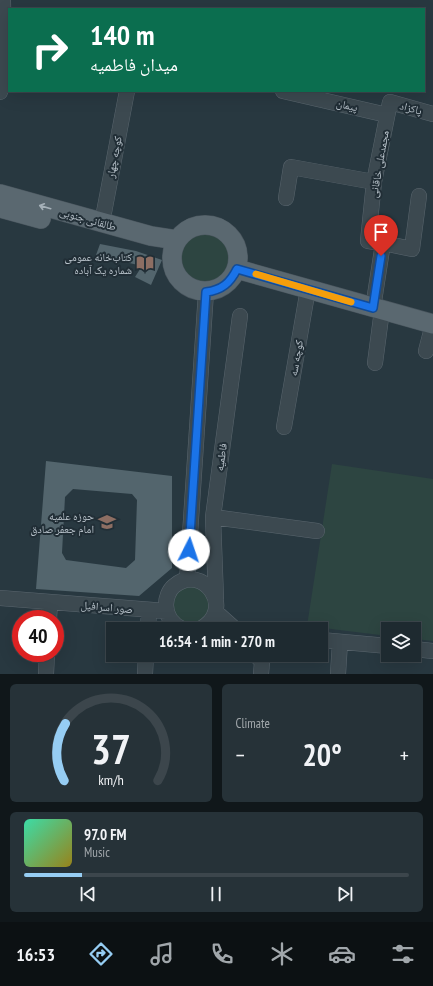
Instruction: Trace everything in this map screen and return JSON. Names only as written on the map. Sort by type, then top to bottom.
[{"type":"main road","name":"طالقانی جنوبی","points":[[0,194],[151,236],[175,248]]},
{"type":"main road","name":"طالقانی جنوبی","points":[[0,208],[175,248]]},
{"type":"main road","points":[[199,226],[215,226],[225,231],[232,238],[237,248],[239,258],[237,269],[233,278],[225,286],[206,292],[195,290],[185,285],[177,277],[173,267],[175,248],[185,232],[199,226]]},
{"type":"main road","points":[[237,269],[433,324]]},
{"type":"street","points":[[0,92],[7,34],[3,0]]},
{"type":"street","name":"کوچه چهار","points":[[102,223],[127,92]]},
{"type":"street","name":"پیمان","points":[[289,92],[388,108]]},
{"type":"street","name":"پاکزاد","points":[[388,108],[433,114]]},
{"type":"street","name":"مجمدعلی خاقانی","points":[[383,243],[368,241],[374,182],[388,108]]},
{"type":"street","points":[[286,198],[292,167],[374,182]]},
{"type":"street","points":[[374,363],[383,243],[412,249],[419,196]]},
{"type":"street","name":"کوچه سه","points":[[284,428],[308,289]]},
{"type":"street","points":[[187,580],[206,292]]},
{"type":"street","name":"فاطمیه","points":[[216,605],[213,517],[240,316]]},
{"type":"street","points":[[426,351],[433,324]]},
{"type":"street","points":[[213,517],[317,530]]},
{"type":"street","points":[[174,622],[170,619],[166,611],[168,595],[172,588],[179,582],[195,580],[208,586],[216,605],[229,622]]},
{"type":"street","name":"صور اسرافیل","points":[[0,598],[166,611]]},
{"type":"street","points":[[50,602],[50,610]]},
{"type":"street","points":[[209,622],[212,620],[216,605]]},
{"type":"street","points":[[148,622],[149,610]]},
{"type":"street","points":[[328,641],[381,645]]},
{"type":"street","points":[[338,674],[340,642]]},
{"type":"street","points":[[421,650],[433,651]]},
{"type":"street","points":[[46,674],[47,662]]},
{"type":"street","points":[[145,674],[146,662]]},
{"type":"street","points":[[261,674],[262,662]]},
{"type":"green space","points":[[207,233],[217,235],[225,241],[231,249],[233,259],[231,269],[225,277],[217,283],[207,285],[197,283],[189,277],[183,269],[181,259],[183,249],[189,241],[197,235]]},
{"type":"green space","points":[[332,464],[433,479],[433,641],[421,640],[421,622],[381,622],[381,635],[328,629],[328,622],[308,622]]},
{"type":"green space","points":[[187,587],[198,588],[204,592],[209,601],[208,612],[204,618],[198,622],[184,622],[178,618],[173,609],[174,598],[178,592]]},
{"type":"building","name":"کتاب‌خانه عمومی شماره یک آباده","points":[[100,244],[136,251],[162,260],[151,285],[135,277],[142,266],[96,255]]},
{"type":"building","name":"حوزه علمیه امام جعفر صادق","points":[[46,461],[172,476],[172,568],[139,596],[36,589]],"holes":[[[73,489],[132,494],[137,500],[135,560],[126,568],[66,560],[62,553],[65,497]]]},
{"type":"slow traffic","points":[[256,274],[351,302]]},
{"type":"place","name":"کتاب‌خانه عمومی شماره یک آباده","points":[[145,263]]},
{"type":"place","name":"حوزه علمیه امام جعفر صادق","points":[[107,522]]},
{"type":"route","points":[[189,550],[206,292],[225,286],[233,278],[237,269],[373,308],[381,256]]}]
